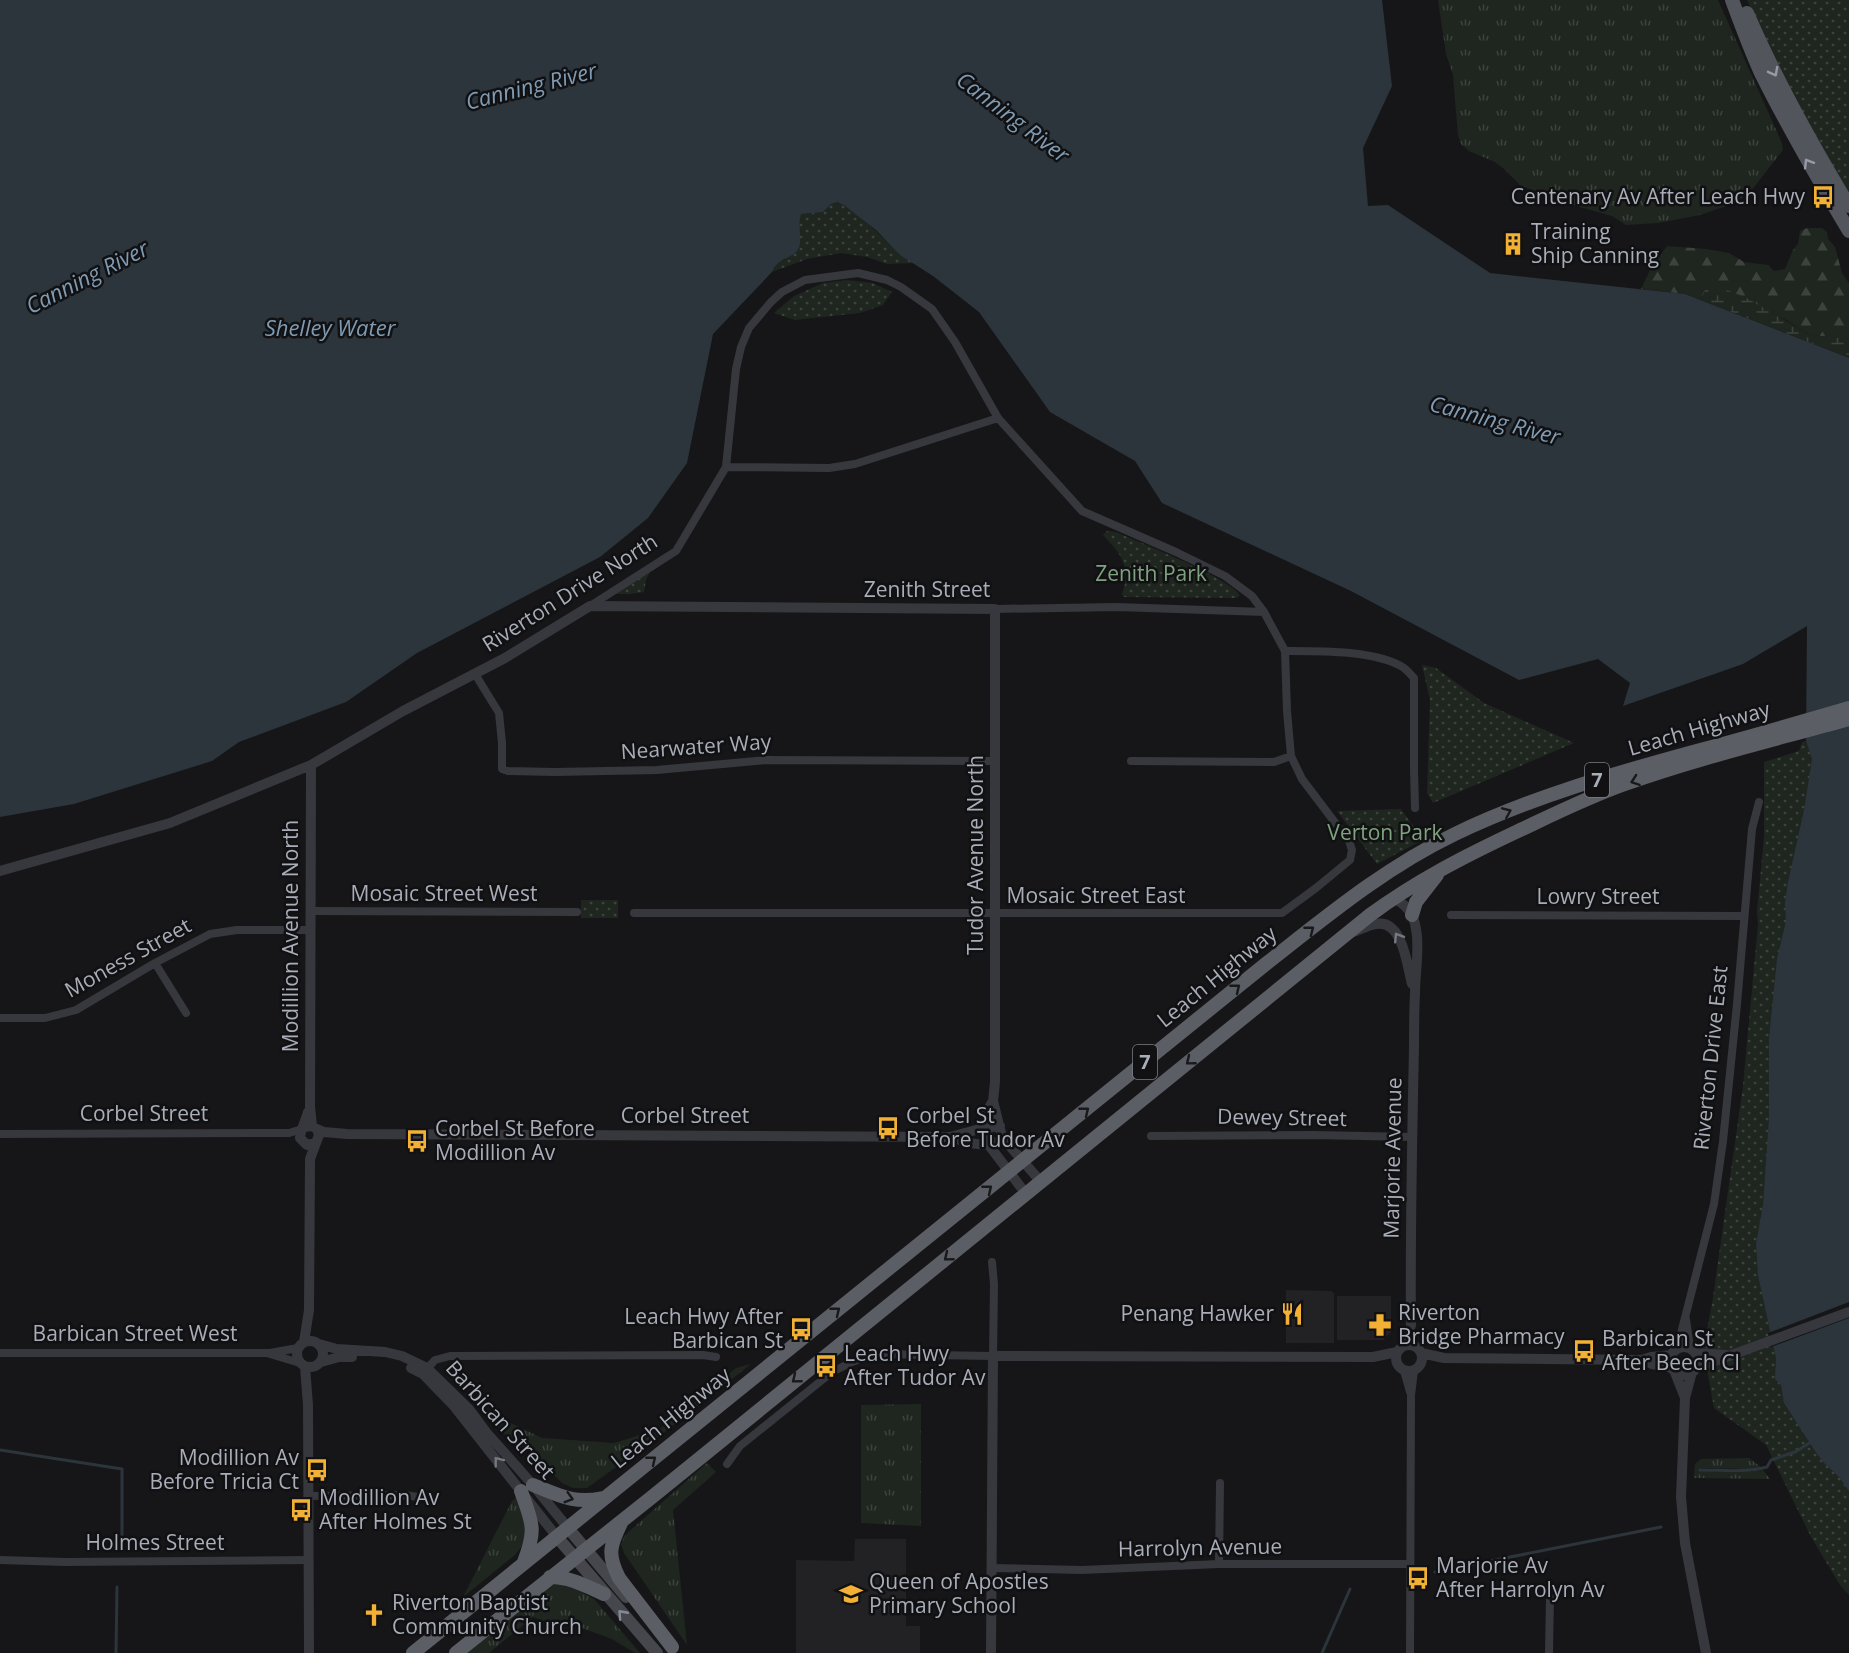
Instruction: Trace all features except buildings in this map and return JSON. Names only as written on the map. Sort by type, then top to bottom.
[{"type":"highway","name":"Leach Highway","points":[[456,1653],[1393,898],[1444,867],[1539,821],[1623,785],[1849,708]]},
{"type":"highway","name":"Leach Highway","points":[[413,1653],[1267,963],[1388,872],[1454,835],[1515,808],[1622,772],[1849,719]]},
{"type":"highway","points":[[1412,915],[1416,902],[1444,867]]},
{"type":"highway","points":[[1353,897],[1379,891],[1393,898]]},
{"type":"highway","points":[[524,1563],[532,1542],[533,1531],[527,1488],[581,1501],[606,1497]]},
{"type":"highway","points":[[624,1519],[611,1544],[613,1567],[675,1650]]},
{"type":"highway","points":[[550,1577],[564,1578],[604,1594]]},
{"type":"main road","points":[[1732,0],[1760,70],[1802,154],[1849,231]]},
{"type":"main road","points":[[1741,0],[1762,49],[1803,128],[1849,206]]},
{"type":"main road","points":[[568,1528],[579,1554],[604,1594],[657,1653]]},
{"type":"main road","points":[[557,1538],[579,1554],[675,1650]]},
{"type":"street","name":"Riverton Drive North","points":[[0,871],[170,823],[311,765],[403,711],[475,674],[590,606],[676,551],[726,467],[736,369],[741,347],[749,328],[782,292],[805,280],[832,275],[858,273],[887,280],[932,309],[955,342],[998,418],[1082,511],[1225,576],[1252,596],[1264,612],[1285,651]]},
{"type":"street","points":[[726,467],[829,468],[855,464],[998,418]]},
{"type":"street","name":"Zenith Street","points":[[590,606],[995,609],[1117,607],[1264,612]]},
{"type":"street","name":"Tudor Avenue North","points":[[995,609],[995,1061],[993,1101],[1001,1132],[1041,1182]]},
{"type":"street","points":[[1131,761],[1274,762],[1291,756],[1285,651],[1359,654],[1391,662],[1404,668],[1414,678],[1415,808]]},
{"type":"street","name":"Nearwater Way","points":[[475,674],[499,713],[502,769],[508,771],[657,770],[766,760],[995,761]]},
{"type":"street","name":"Mosaic Street East","points":[[634,913],[1282,913],[1350,860],[1352,850],[1349,841],[1302,778],[1291,756]]},
{"type":"street","name":"Modillion Avenue North","points":[[309,1344],[311,765]]},
{"type":"street","name":"Riverton Drive East","points":[[1684,1398],[1670,1360],[1686,1315],[1713,1204],[1734,1041],[1752,829],[1759,802]]},
{"type":"street","points":[[1393,898],[1404,902],[1412,915]]},
{"type":"street","name":"Mosaic Street West","points":[[311,911],[577,912]]},
{"type":"street","name":"Marjorie Avenue","points":[[1409,1368],[1395,1358],[1411,1325],[1410,1211],[1414,993],[1418,956],[1412,915]]},
{"type":"street","name":"Lowry Street","points":[[1451,915],[1744,916]]},
{"type":"street","name":"Marjorie Avenue","points":[[1345,935],[1377,923],[1393,929],[1403,945],[1414,993]]},
{"type":"street","name":"Moness Street","points":[[0,1018],[45,1018],[76,1010],[155,963],[210,934],[237,930],[310,930]]},
{"type":"street","points":[[155,963],[186,1013]]},
{"type":"street","name":"Tudor Avenue North","points":[[988,1144],[987,1111],[993,1101]]},
{"type":"street","name":"Corbel Street","points":[[0,1134],[289,1133],[309,1135],[950,1137],[987,1127],[1001,1132]]},
{"type":"street","points":[[1001,1132],[988,1144],[1026,1194]]},
{"type":"street","name":"Dewey Street","points":[[1151,1136],[1413,1137]]},
{"type":"street","name":"Corbel Street","points":[[950,1137],[964,1142],[988,1144]]},
{"type":"street","points":[[991,1653],[994,1284],[992,1262]]},
{"type":"street","points":[[1641,1360],[1673,1369],[1685,1375],[1732,1355],[1849,1312]]},
{"type":"street","name":"Riverton Drive East","points":[[1686,1315],[1690,1340],[1698,1360],[1684,1398],[1680,1482],[1682,1516],[1706,1653]]},
{"type":"street","name":"Marjorie Avenue","points":[[1409,1368],[1422,1362],[1416,1335],[1411,1325]]},
{"type":"street","points":[[309,1653],[308,1405],[310,1365],[323,1355],[309,1344],[297,1356],[310,1365]]},
{"type":"street","name":"Barbican Street West","points":[[0,1353],[270,1353],[309,1344]]},
{"type":"street","name":"Barbican Street","points":[[309,1344],[337,1349],[386,1352],[402,1356],[425,1371],[527,1488],[568,1528]]},
{"type":"street","points":[[727,1464],[740,1446],[832,1372],[874,1354],[1373,1357],[1414,1346],[1420,1352],[1444,1358],[1641,1360],[1686,1347],[1705,1355],[1732,1355]]},
{"type":"street","name":"Barbican Street West","points":[[270,1353],[310,1365]]},
{"type":"street","points":[[425,1371],[435,1360],[450,1356],[703,1355],[716,1357]]},
{"type":"street","name":"Barbican Street","points":[[310,1365],[339,1357],[375,1358],[394,1361],[425,1371]]},
{"type":"street","points":[[1373,1357],[1409,1368],[1444,1358]]},
{"type":"street","name":"Marjorie Avenue","points":[[1409,1368],[1411,1395],[1410,1653]]},
{"type":"street","points":[[1219,1564],[1220,1483]]},
{"type":"street","name":"Barbican Street","points":[[527,1488],[557,1538]]},
{"type":"street","points":[[308,1496],[404,1495],[425,1498]]},
{"type":"street","name":"Holmes Street","points":[[0,1560],[65,1562],[309,1560]]},
{"type":"street","name":"Harrolyn Avenue","points":[[992,1568],[1082,1570],[1219,1564],[1410,1564]]},
{"type":"street","points":[[1549,1653],[1550,1598]]},
{"type":"shaded area","points":[[1286,1290],[1331,1291],[1334,1293],[1334,1343],[1286,1343]]},
{"type":"shaded area","points":[[1337,1296],[1391,1296],[1391,1332],[1383,1340],[1337,1340]]},
{"type":"shaded area","name":"Queen of Apostles Primary School","points":[[855,1539],[906,1539],[906,1626],[920,1626],[920,1653],[796,1653],[796,1560],[854,1561]]},
{"type":"green space","points":[[1438,0],[1718,0],[1782,143],[1783,150],[1751,191],[1735,203],[1700,215],[1658,223],[1626,225],[1612,216],[1559,201],[1520,185],[1495,162],[1469,151],[1461,144],[1458,135],[1453,75],[1446,54]]},
{"type":"green space","points":[[1747,0],[1849,0],[1849,196],[1817,144]]},
{"type":"green space","points":[[836,202],[857,215],[895,249],[915,263],[887,264],[867,257],[841,253],[807,259],[772,272],[779,261],[784,260],[800,243],[801,214],[823,212]]},
{"type":"green space","points":[[1807,228],[1822,228],[1827,232],[1828,239],[1835,247],[1842,273],[1849,283],[1849,339],[1810,335],[1786,320],[1708,283],[1701,300],[1685,294],[1641,289],[1651,268],[1667,246],[1729,253],[1744,262],[1768,265],[1774,271],[1785,269],[1798,244],[1800,231]]},
{"type":"green space","points":[[847,280],[873,283],[892,292],[883,305],[860,313],[795,320],[774,313],[794,296],[823,283]]},
{"type":"green space","points":[[1708,283],[1745,297],[1810,335],[1849,339],[1849,358],[1701,300]]},
{"type":"green space","name":"Zenith Park","points":[[1107,531],[1116,532],[1203,571],[1221,580],[1240,596],[1236,598],[1124,597],[1122,594],[1126,576],[1125,568],[1120,555],[1103,535]]},
{"type":"green space","points":[[653,566],[646,580],[644,592],[604,594]]},
{"type":"green space","points":[[1422,665],[1436,668],[1484,703],[1574,743],[1433,803],[1427,793],[1430,700]]},
{"type":"green space","points":[[1849,729],[1849,1595],[1840,1585],[1811,1537],[1766,1445],[1714,1408],[1703,1348],[1712,1304],[1743,1086],[1764,837],[1764,762],[1799,751],[1802,742]]},
{"type":"green space","name":"Verton Park","points":[[1401,809],[1423,840],[1377,864],[1337,811]]},
{"type":"green space","points":[[581,900],[618,900],[618,918],[581,918]]},
{"type":"green space","points":[[751,1364],[662,1434],[587,1488],[573,1488],[562,1483],[527,1449],[505,1434],[479,1408],[542,1438],[614,1443],[660,1429],[736,1368]]},
{"type":"green space","points":[[921,1404],[921,1526],[861,1523],[861,1405]]},
{"type":"green space","points":[[1749,1458],[1761,1467],[1750,1469],[1700,1468],[1700,1471],[1763,1470],[1770,1479],[1694,1478],[1695,1464],[1701,1459]]},
{"type":"green space","points":[[707,1463],[716,1472],[673,1510],[687,1645],[624,1553],[621,1544],[625,1535]]},
{"type":"green space","points":[[516,1498],[526,1527],[521,1548],[463,1597],[512,1501]]},
{"type":"green space","points":[[552,1583],[576,1589],[594,1599],[640,1653],[635,1653],[612,1639],[563,1621],[555,1625],[533,1617],[489,1653],[465,1653]]},
{"type":"water","name":"Shelley Water","points":[[0,0],[1382,0],[1392,86],[1363,148],[1368,206],[1388,205],[1490,273],[1685,294],[1849,358],[1849,1491],[1839,1477],[1823,1462],[1784,1403],[1781,1385],[1775,1379],[1776,1358],[1758,1275],[1756,1244],[1763,1205],[1769,1118],[1769,1038],[1777,959],[1786,921],[1785,903],[1788,882],[1804,810],[1812,759],[1806,740],[1807,626],[1743,664],[1623,706],[1630,683],[1598,659],[1519,680],[1351,591],[1162,503],[1135,461],[1050,412],[979,312],[933,276],[900,255],[876,230],[837,202],[831,204],[823,212],[801,214],[798,249],[794,254],[778,263],[713,334],[687,463],[648,518],[600,557],[417,653],[346,702],[239,742],[212,761],[74,804],[0,817]]},
{"type":"pier","points":[[1849,1302],[1849,1318],[1771,1347],[1768,1333]]},
{"type":"waterway","points":[[1700,1470],[1742,1471],[1767,1467],[1771,1460],[1795,1452],[1811,1442]]},
{"type":"waterway","points":[[0,1450],[122,1469],[122,1538]]},
{"type":"waterway","points":[[1435,1572],[1661,1527]]},
{"type":"waterway","points":[[116,1653],[117,1587]]},
{"type":"waterway","points":[[1322,1653],[1350,1589]]},
{"type":"place","name":"Centenary Av After Leach Hwy","points":[[1823,197]]},
{"type":"place","name":"Training Ship Canning","points":[[1513,244]]},
{"type":"place","name":"Corbel St Before Tudor Av","points":[[888,1128]]},
{"type":"place","name":"Corbel St Before Modillion Av","points":[[417,1141]]},
{"type":"place","name":"Penang Hawker","points":[[1292,1314]]},
{"type":"place","name":"Riverton Bridge Pharmacy","points":[[1380,1325]]},
{"type":"place","name":"Leach Hwy After Barbican St","points":[[801,1329]]},
{"type":"place","name":"Barbican St After Beech Cl","points":[[1584,1351]]},
{"type":"place","name":"Leach Hwy After Tudor Av","points":[[826,1366]]},
{"type":"place","name":"Modillion Av Before Tricia Ct","points":[[317,1470]]},
{"type":"place","name":"Modillion Av After Holmes St","points":[[301,1510]]},
{"type":"place","name":"Marjorie Av After Harrolyn Av","points":[[1418,1578]]},
{"type":"place","name":"Queen of Apostles Primary School","points":[[851,1594]]},
{"type":"place","name":"Riverton Baptist Community Church","points":[[374,1615]]},
{"type":"water label","name":"Canning River","points":[[531,86]]},
{"type":"water label","name":"Canning River","points":[[1013,117]]},
{"type":"water label","name":"Canning River","points":[[87,277]]},
{"type":"water label","name":"Canning River","points":[[1495,420]]}]
